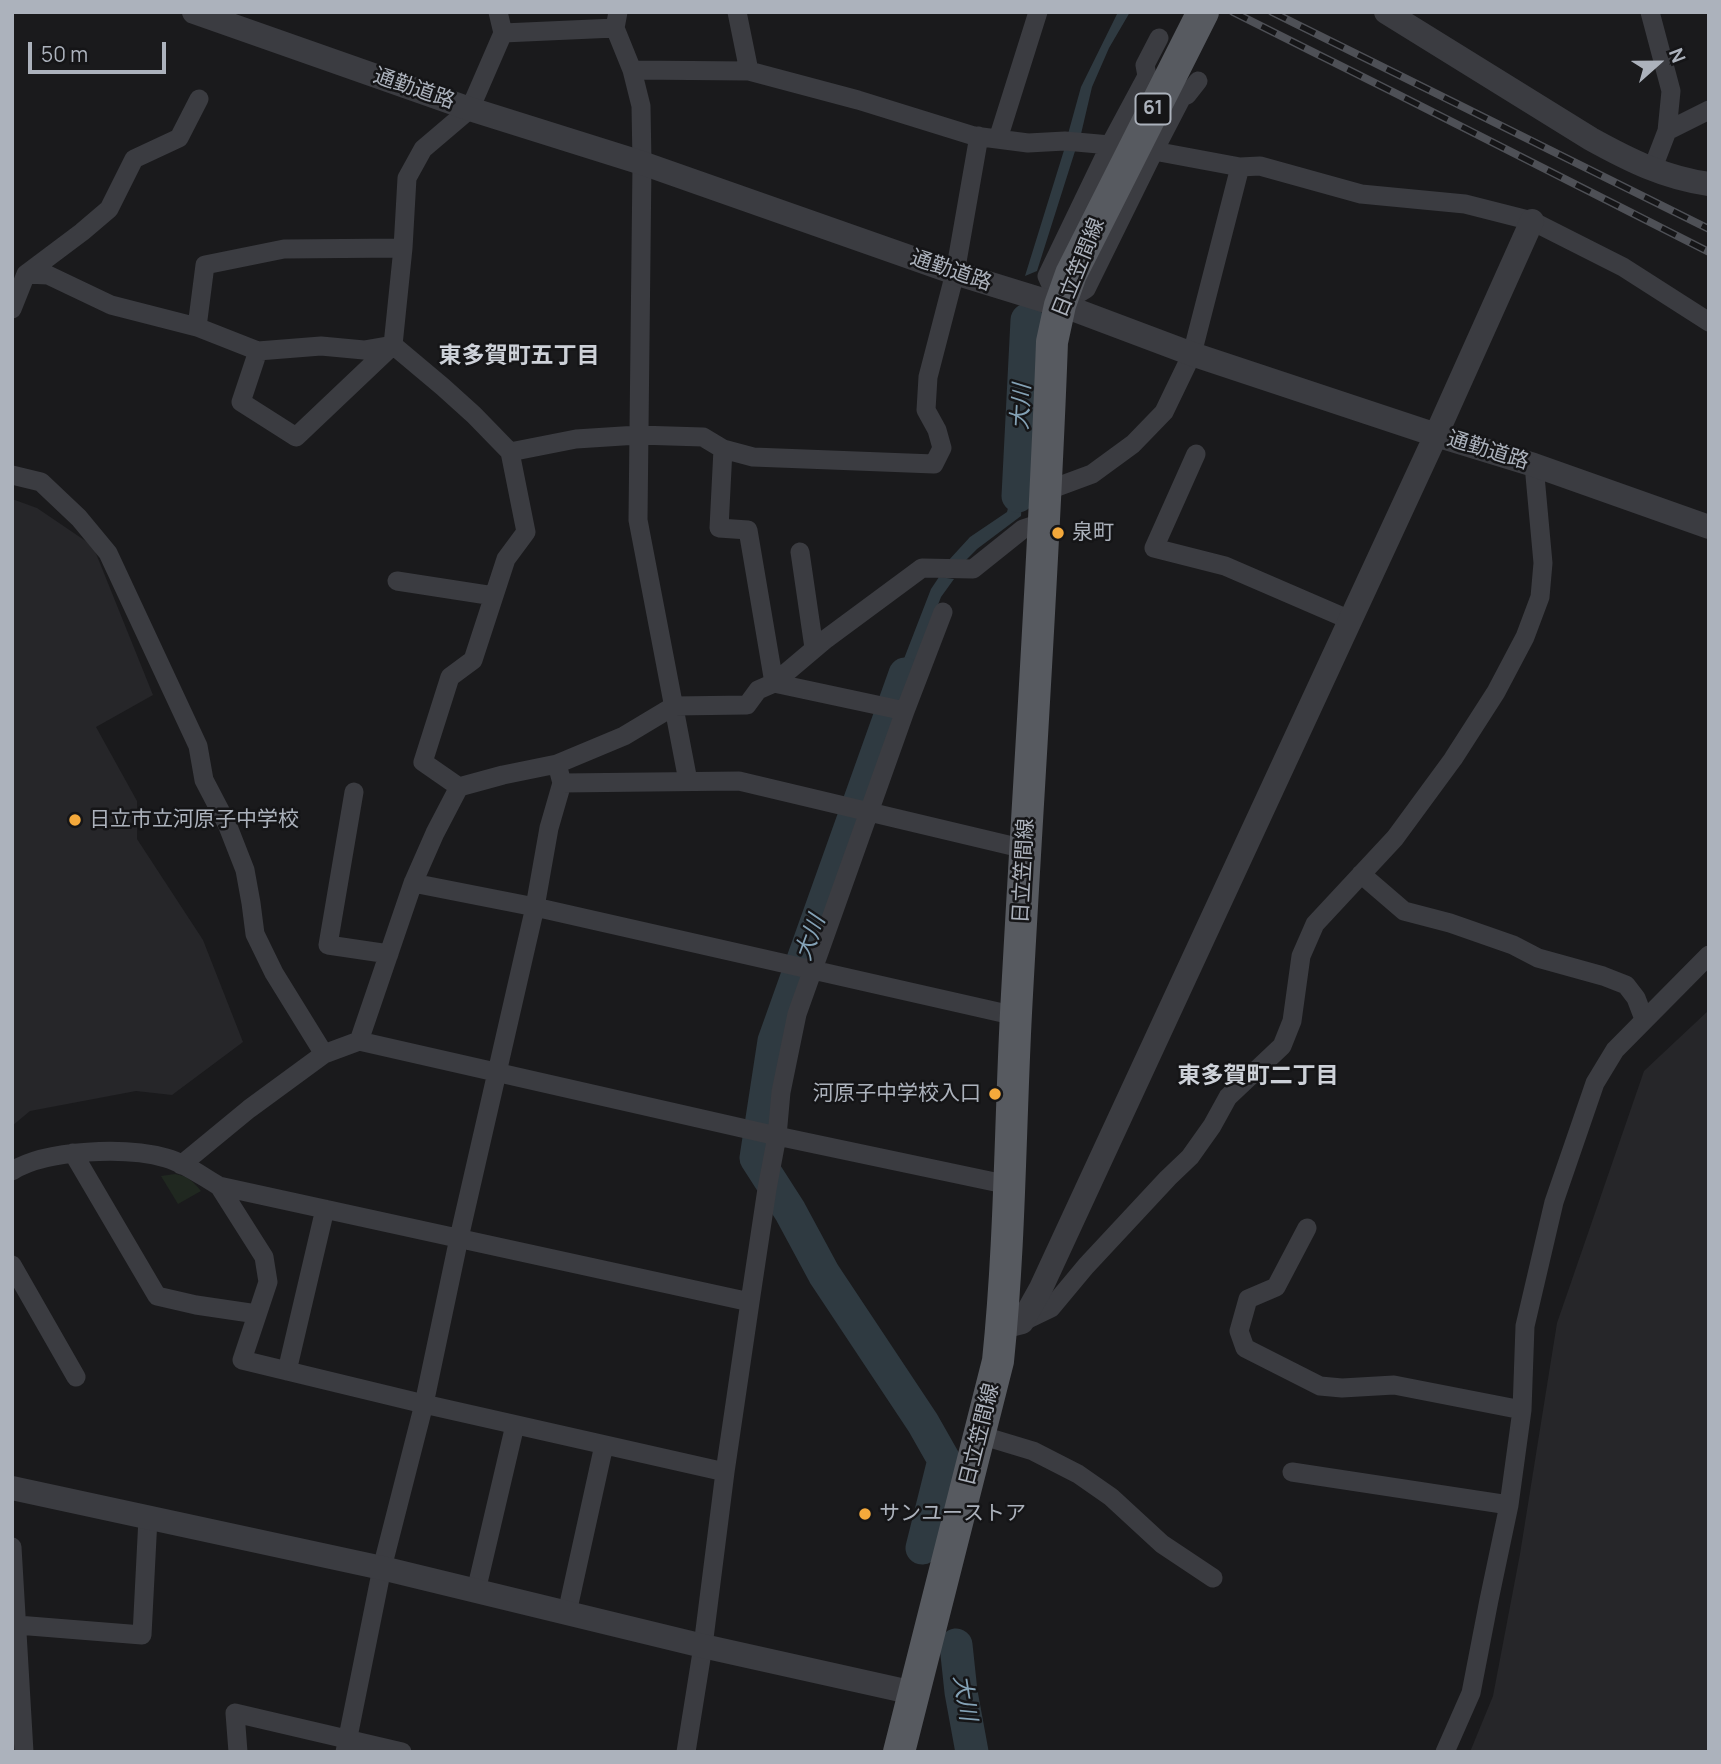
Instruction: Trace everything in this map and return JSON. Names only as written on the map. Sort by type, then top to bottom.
[{"type":"main road","name":"日立笠間線","points":[[899,1752],[998,1361],[1012,1324],[1009,1185],[1052,342],[1059,305],[1071,274],[1203,12]]},
{"type":"street","name":"通勤道路","points":[[194,12],[470,109],[642,163],[955,273],[1059,305],[1192,354],[1534,465],[1709,527]]},
{"type":"street","points":[[258,351],[240,402],[296,437],[393,345],[407,178],[423,149],[470,109],[503,33],[498,12]]},
{"type":"street","points":[[737,12],[749,71]]},
{"type":"street","points":[[510,452],[576,439],[638,435],[703,437],[723,449],[753,457],[934,464],[942,448],[937,430],[926,410],[928,377],[989,138],[1038,12]]},
{"type":"street","points":[[1386,12],[1623,157],[1686,181],[1709,184]]},
{"type":"street","points":[[1650,12],[1671,91],[1667,131],[1653,170]]},
{"type":"street","points":[[503,33],[617,20],[641,106],[638,520],[688,781]]},
{"type":"street","points":[[1159,38],[1145,65],[1147,76],[1110,145],[1047,276],[1059,305],[1086,289],[1182,97],[1187,95],[1198,81]]},
{"type":"street","points":[[632,70],[749,71],[989,138],[1028,143],[1074,141],[1110,145]]},
{"type":"street","points":[[12,309],[26,274],[109,209],[134,159],[179,138],[199,99]]},
{"type":"street","points":[[1667,131],[1709,110]]},
{"type":"street","points":[[1154,151],[1240,167],[1260,166],[1361,194],[1465,204],[1532,221],[1623,267],[1709,322]]},
{"type":"street","points":[[1046,491],[1093,474],[1133,444],[1164,412],[1192,354],[1240,167]]},
{"type":"street","points":[[1012,1324],[1041,1288],[1436,435],[1532,221]]},
{"type":"street","points":[[197,327],[205,265],[284,249],[403,248]]},
{"type":"street","points":[[26,274],[48,275],[111,305],[197,327],[258,351],[321,346],[364,350],[393,345],[474,415],[510,452],[526,531],[506,559],[473,660],[450,677],[424,762],[459,787]]},
{"type":"street","points":[[723,449],[719,528],[748,530],[774,683]]},
{"type":"street","points":[[1196,454],[1154,548],[1225,566],[1350,620]]},
{"type":"street","points":[[1012,1324],[1051,1308],[1095,1256],[1189,1157],[1212,1126],[1228,1097],[1282,1045],[1292,1021],[1301,956],[1315,923],[1395,838],[1453,758],[1496,692],[1525,637],[1540,597],[1543,563],[1534,465]]},
{"type":"street","points":[[12,475],[41,482],[79,518],[108,553],[198,746],[204,780],[227,824],[244,870],[255,934],[274,973],[324,1054]]},
{"type":"street","points":[[559,773],[674,706],[747,705],[758,690],[774,683],[814,648],[922,568],[973,569],[1023,530],[1044,522]]},
{"type":"street","points":[[800,552],[814,648]]},
{"type":"street","points":[[397,581],[494,596]]},
{"type":"street","points":[[686,1752],[750,1302],[772,1169],[766,1133],[781,1093],[803,969],[897,710],[943,612]]},
{"type":"street","points":[[774,683],[897,710]]},
{"type":"street","points":[[346,1746],[382,1568],[424,1404],[535,907],[559,773]]},
{"type":"street","points":[[359,1041],[414,883],[435,833],[459,787],[503,775],[559,773],[739,782],[1025,849]]},
{"type":"street","points":[[354,792],[328,945],[389,954]]},
{"type":"street","points":[[1361,874],[1405,911],[1450,923],[1513,945],[1538,958],[1626,985],[1636,998],[1644,1019]]},
{"type":"street","points":[[414,883],[535,907],[1016,1016]]},
{"type":"street","points":[[1446,1752],[1471,1693],[1509,1505],[1522,1410],[1525,1326],[1554,1202],[1595,1083],[1615,1050],[1709,955]]},
{"type":"street","points":[[181,1165],[249,1109],[324,1054],[359,1041],[1009,1185]]},
{"type":"street","points":[[12,1171],[23,1165],[73,1153],[127,1151],[168,1158],[219,1186],[750,1302]]},
{"type":"street","points":[[73,1153],[157,1296],[257,1314]]},
{"type":"street","points":[[219,1186],[264,1257],[268,1282],[242,1360],[725,1472]]},
{"type":"street","points":[[286,1371],[325,1209]]},
{"type":"street","points":[[1307,1228],[1276,1287],[1248,1299],[1239,1331],[1245,1348],[1320,1386],[1342,1388],[1394,1385],[1522,1410]]},
{"type":"street","points":[[12,1265],[76,1377]]},
{"type":"street","points":[[476,1591],[515,1425]]},
{"type":"street","points":[[981,1435],[1033,1451],[1078,1474],[1111,1497],[1162,1544],[1213,1578]]},
{"type":"street","points":[[567,1613],[604,1445]]},
{"type":"street","points":[[1292,1472],[1509,1505]]},
{"type":"street","points":[[12,1488],[382,1568],[703,1646],[914,1693]]},
{"type":"street","points":[[17,1625],[142,1635],[148,1518]]},
{"type":"street","points":[[12,1547],[24,1752]]},
{"type":"street","points":[[239,1752],[235,1713],[346,1746],[402,1752]]},
{"type":"shaded area","name":"日立市立河原子中学校","points":[[12,499],[37,508],[93,546],[153,695],[96,727],[137,801],[137,839],[203,940],[243,1042],[172,1095],[136,1091],[30,1111],[12,1126]]},
{"type":"shaded area","points":[[1709,1010],[1709,1752],[1470,1752],[1493,1696],[1520,1554],[1557,1323],[1644,1071]]},
{"type":"shaded area","points":[[175,1174],[190,1180],[201,1191],[178,1204],[161,1176]]},
{"type":"water","points":[[1118,12],[1130,12],[1109,48],[1092,87],[1081,134],[1068,134],[1081,87]]},
{"type":"water","points":[[1065,147],[1076,148],[1037,271],[1025,276]]},
{"type":"water","points":[[1019,321],[1031,322],[1026,441],[1013,440]]},
{"type":"water","points":[[1014,450],[1025,451],[1021,516],[964,562],[948,561],[970,537],[1007,512],[1011,496]]},
{"type":"water","points":[[939,577],[954,579],[941,597],[900,703],[888,700],[931,589]]},
{"type":"waterway","name":"大川","points":[[1018,496],[1027,320]]},
{"type":"waterway","name":"大川","points":[[905,674],[774,1041],[756,1158],[790,1211],[824,1274],[923,1423],[944,1460],[922,1548]]},
{"type":"waterway","name":"大川","points":[[956,1645],[972,1752]]},
{"type":"railway","points":[[1233,12],[1709,252]]},
{"type":"railway","points":[[1272,12],[1709,229]]},
{"type":"place","name":"泉町","points":[[1058,533]]},
{"type":"place","name":"日立市立河原子中学校","points":[[75,820]]},
{"type":"place","name":"河原子中学校入口","points":[[995,1094]]},
{"type":"place","name":"サンユーストア","points":[[865,1514]]},
{"type":"district","name":"東多賀町五丁目","points":[[519,357]]},
{"type":"district","name":"東多賀町二丁目","points":[[1258,1077]]}]
